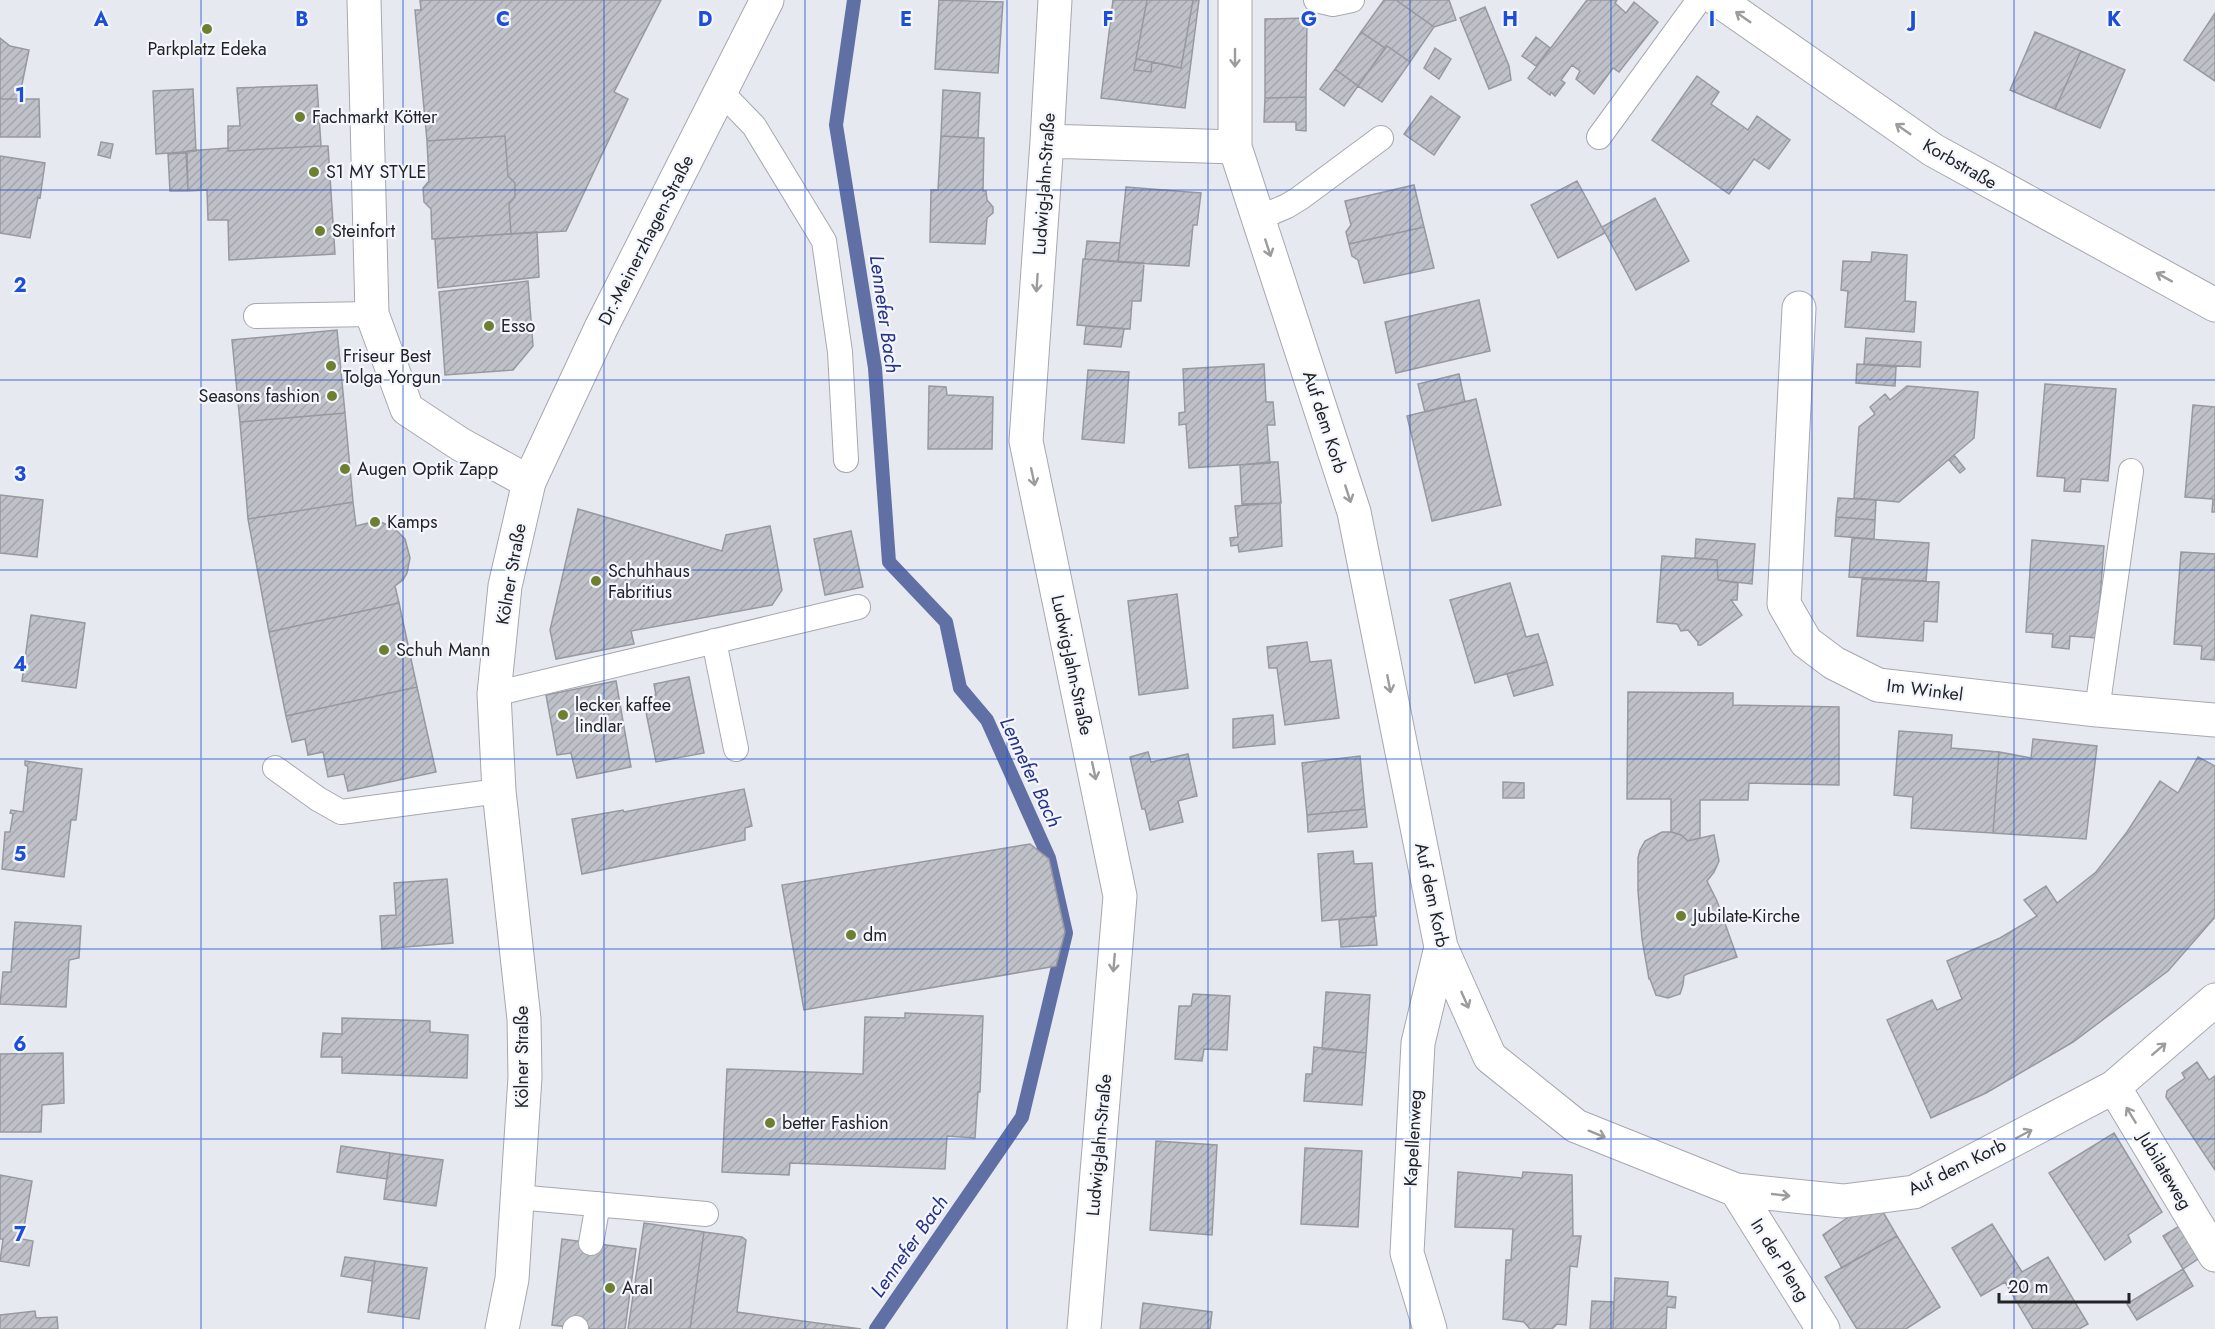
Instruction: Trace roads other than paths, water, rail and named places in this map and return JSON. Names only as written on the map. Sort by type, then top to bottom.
[{"type":"street","points":[[364,0],[372,314],[407,410],[460,444],[529,482]]},
{"type":"street","name":"Dr.-Meinerzhagen-Straße","points":[[529,482],[601,328],[767,0]]},
{"type":"street","name":"Ludwig-Jahn-Straße","points":[[1055,0],[1026,441],[1120,896],[1084,1329]]},
{"type":"street","name":"Auf dem Korb","points":[[1234,0],[1235,147],[1354,512],[1441,947],[1490,1057],[1576,1126],[1736,1190],[1843,1201],[1914,1192],[2114,1087],[2215,1000]]},
{"type":"street","name":"Korbstraße","points":[[1718,0],[1933,150],[2215,305]]},
{"type":"street","points":[[1047,141],[1235,147]]},
{"type":"street","name":"Im Winkel","points":[[1799,308],[1784,604],[1806,642],[1834,663],[1878,685],[2097,710],[2215,720]]},
{"type":"street","name":"Kölner Straße","points":[[502,1329],[512,1279],[525,1077],[524,1019],[499,791],[494,693],[505,586],[529,482]]},
{"type":"street","name":"Kapellenweg","points":[[1430,1329],[1407,1253],[1418,1043],[1441,947]]},
{"type":"street","name":"Jubilateweg","points":[[2114,1087],[2215,1255]]},
{"type":"street","name":"In der Pleng","points":[[1736,1190],[1823,1329]]},
{"type":"lane","points":[[1316,0],[1333,4],[1352,0]]},
{"type":"lane","points":[[1599,137],[1699,0]]},
{"type":"lane","points":[[721,92],[754,126],[824,241],[840,352],[846,460]]},
{"type":"lane","points":[[1259,218],[1300,198],[1380,138]]},
{"type":"lane","points":[[256,316],[372,314]]},
{"type":"lane","points":[[2097,710],[2131,471]]},
{"type":"lane","points":[[494,693],[858,607]]},
{"type":"lane","points":[[714,641],[736,749]]},
{"type":"lane","points":[[275,768],[341,813],[499,791]]},
{"type":"lane","points":[[517,1197],[706,1214]]},
{"type":"lane","points":[[591,1243],[598,1204]]},
{"type":"waterway","name":"Lennefer Bach","points":[[854,0],[836,125],[875,368],[889,562],[946,622],[960,688],[987,720],[1049,858],[1066,933],[1022,1117],[876,1329]]},
{"type":"place","name":"Parkplatz Edeka","points":[[207,29]]},
{"type":"place","name":"Fachmarkt Kötter","points":[[300,117]]},
{"type":"place","name":"S1 MY STYLE","points":[[314,172]]},
{"type":"place","name":"Steinfort","points":[[320,231]]},
{"type":"place","name":"Esso","points":[[489,326]]},
{"type":"place","name":"Friseur Best Tolga Yorgun","points":[[331,366]]},
{"type":"place","name":"Seasons fashion","points":[[332,396]]},
{"type":"place","name":"Augen Optik Zapp","points":[[345,469]]},
{"type":"place","name":"Kamps","points":[[375,522]]},
{"type":"place","name":"Schuhhaus Fabritius","points":[[596,581]]},
{"type":"place","name":"Schuh Mann","points":[[384,650]]},
{"type":"place","name":"lecker kaffee lindlar","points":[[563,715]]},
{"type":"place","name":"Jubilate-Kirche","points":[[1681,916]]},
{"type":"place","name":"dm","points":[[851,935]]},
{"type":"place","name":"better Fashion","points":[[770,1123]]},
{"type":"place","name":"Aral","points":[[610,1288]]}]
